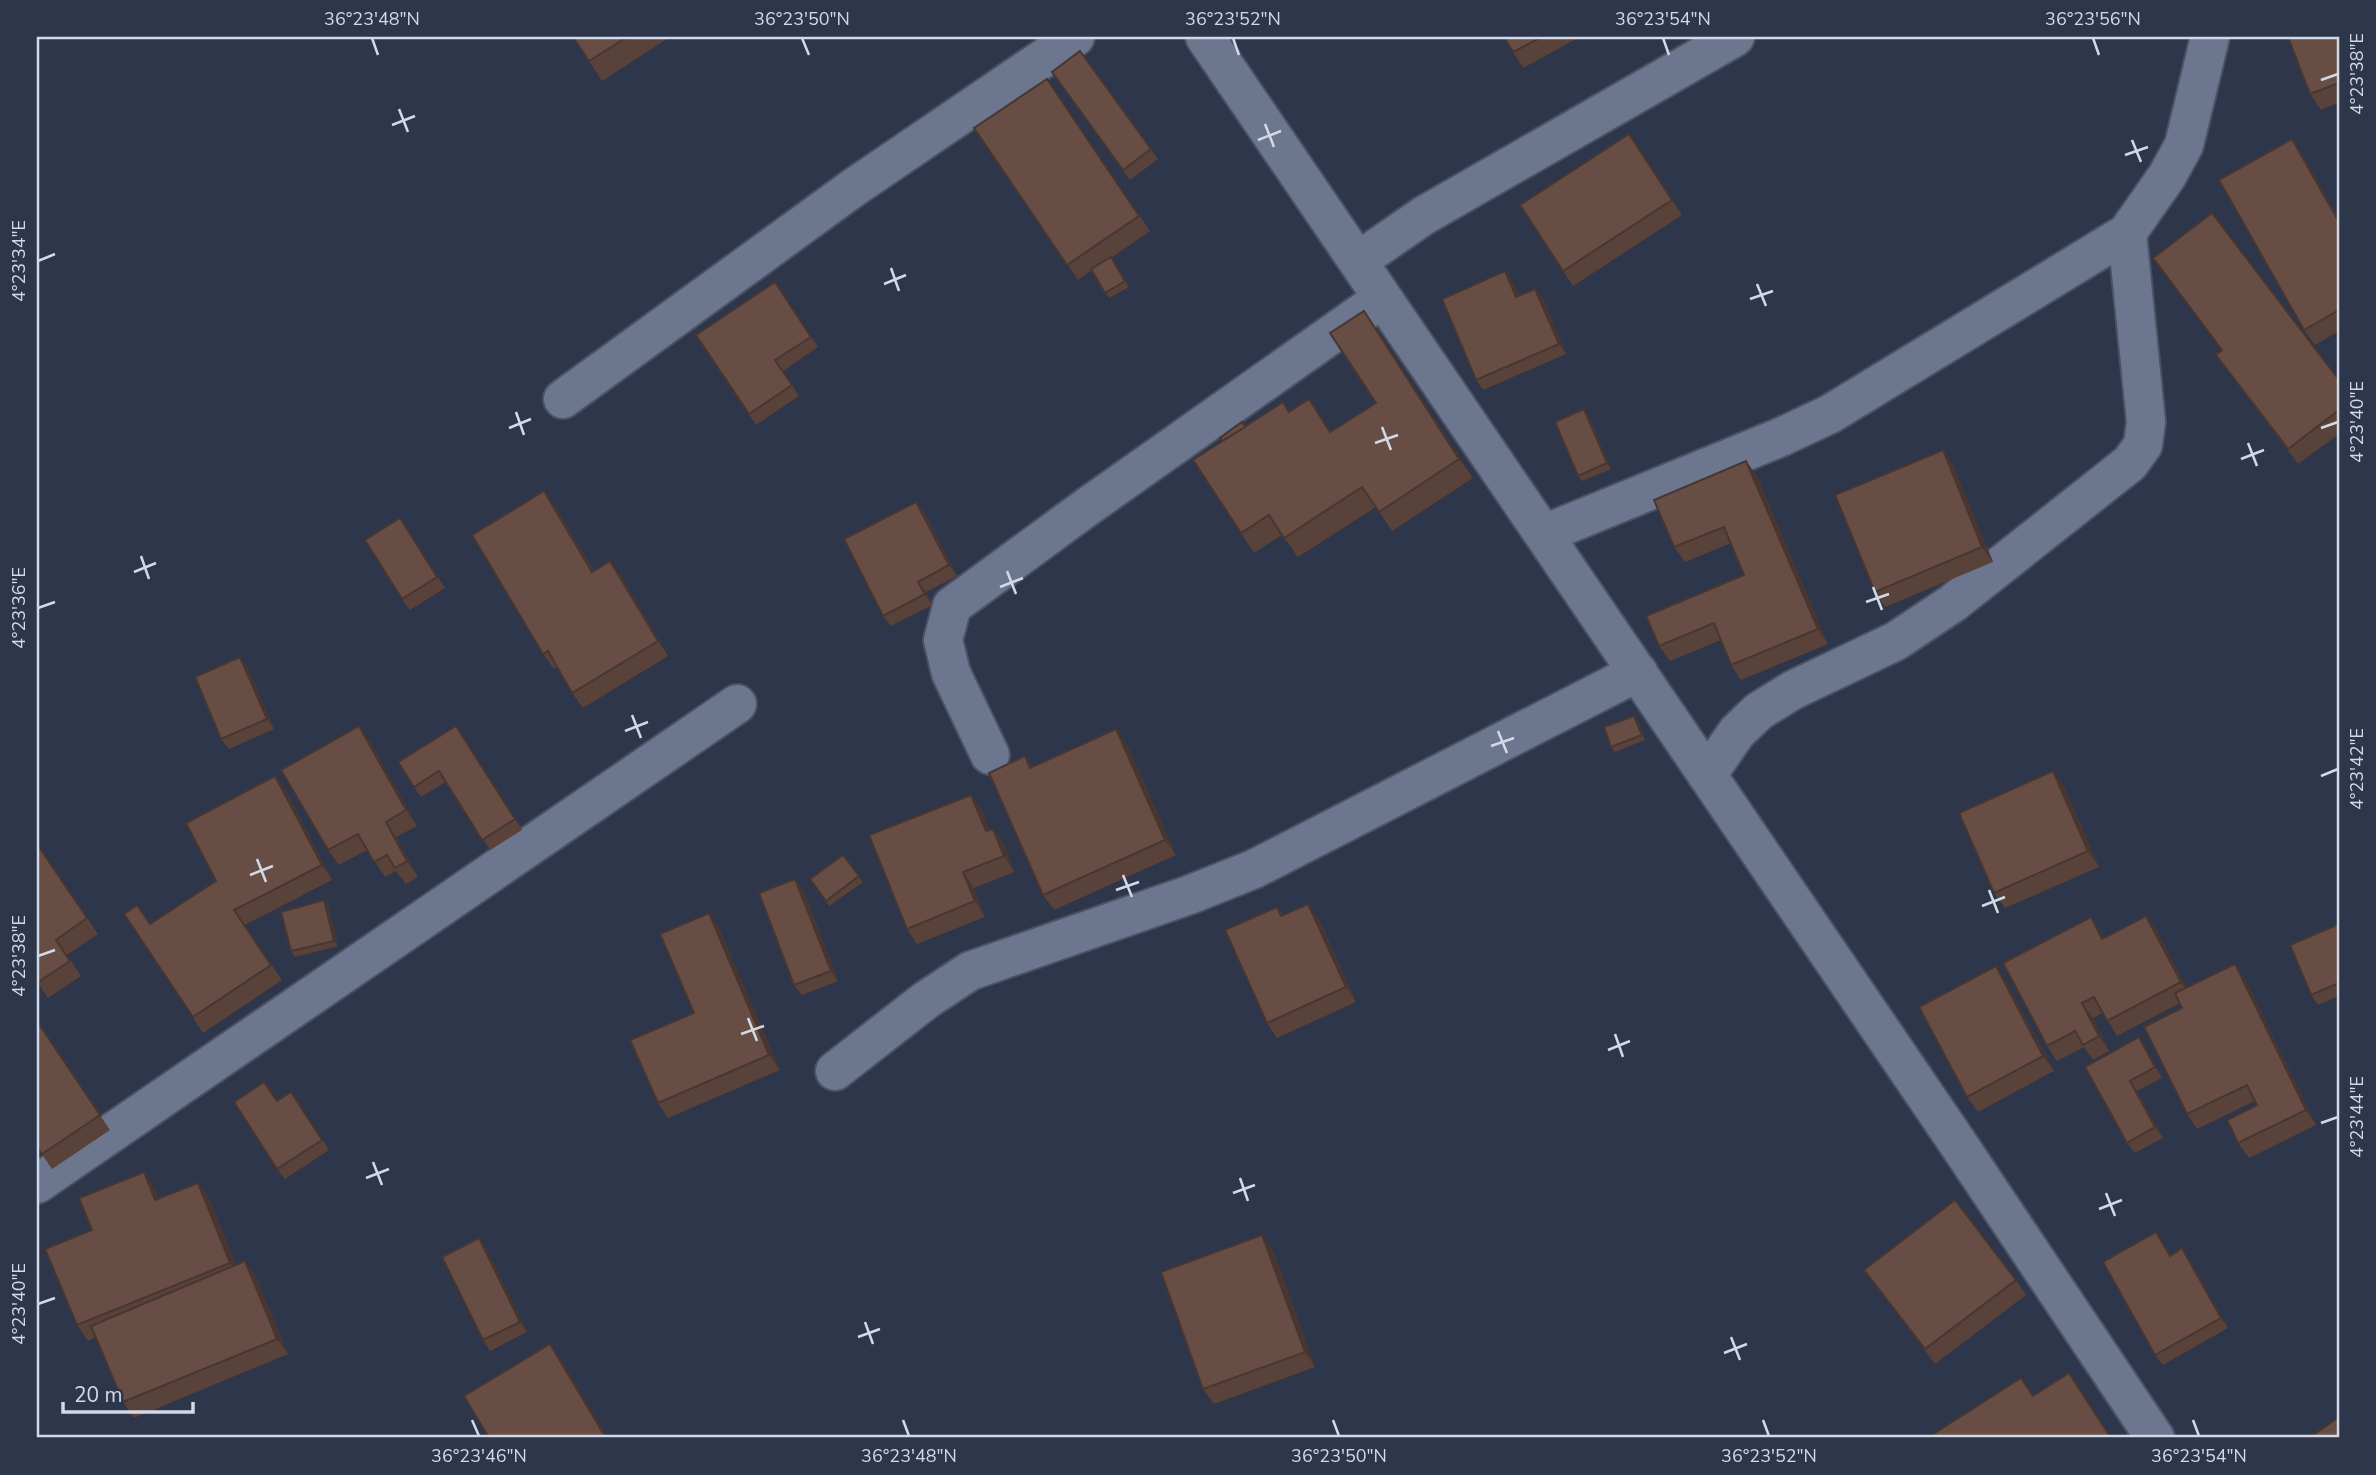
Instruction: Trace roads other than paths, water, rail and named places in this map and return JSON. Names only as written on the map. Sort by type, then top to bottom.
[{"type":"street","points":[[563,399],[853,188],[1075,37]]},
{"type":"street","points":[[1205,37],[1959,1145],[2155,1438]]},
{"type":"street","points":[[1359,261],[1423,216],[1735,37]]},
{"type":"street","points":[[1544,534],[1781,437],[1830,414],[2127,233],[2167,176],[2184,145],[2210,37]]},
{"type":"street","points":[[1707,775],[1737,732],[1759,711],[1793,690],[1896,641],[1953,603],[2130,463],[2143,445],[2146,422],[2127,233]]},
{"type":"street","points":[[990,755],[951,673],[943,640],[952,606],[1383,298]]},
{"type":"street","points":[[835,1071],[926,1000],[970,971],[1189,895],[1254,869],[1638,672]]},
{"type":"street","points":[[37,1184],[737,704]]}]
